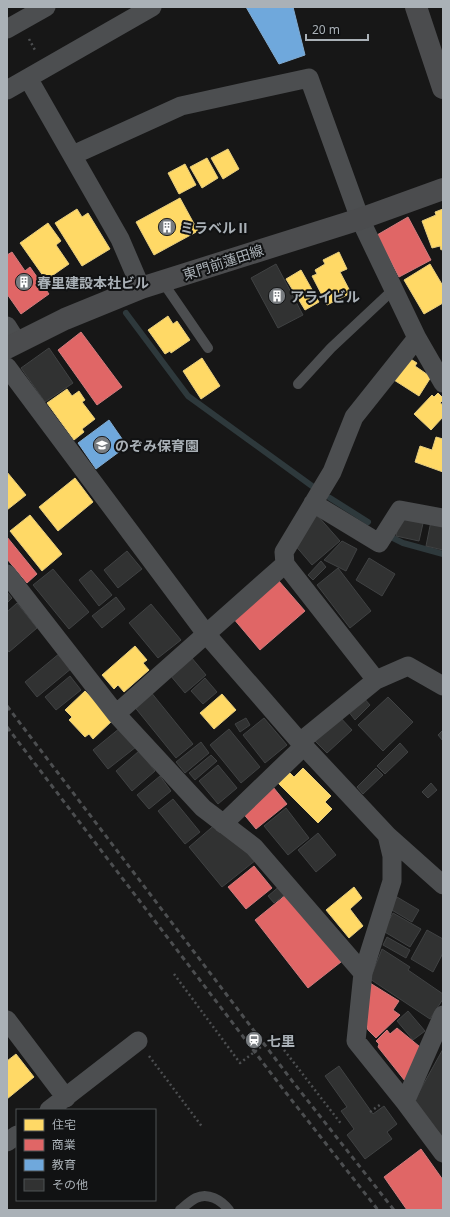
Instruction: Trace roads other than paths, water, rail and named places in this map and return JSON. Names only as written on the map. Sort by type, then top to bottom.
[{"type":"main road","points":[[416,7],[443,88]]},
{"type":"main road","name":"東門前蓮田線","points":[[10,338],[66,319],[141,288],[360,219],[443,189]]},
{"type":"street","points":[[14,26],[46,7]]},
{"type":"street","points":[[7,90],[152,7]]},
{"type":"street","points":[[28,78],[120,239],[141,288]]},
{"type":"street","points":[[73,156],[181,106],[309,78],[360,219],[417,338],[443,383]]},
{"type":"street","points":[[376,680],[285,564],[284,552],[332,472],[354,417],[417,338]]},
{"type":"street","points":[[7,367],[207,635],[302,744],[387,835],[443,885]]},
{"type":"street","points":[[314,502],[379,543],[400,510],[443,518]]},
{"type":"street","points":[[116,714],[207,635],[285,564]]},
{"type":"street","points":[[7,574],[116,714],[203,808],[254,847],[363,973]]},
{"type":"street","points":[[224,824],[302,744],[376,680],[408,666],[443,686]]},
{"type":"street","points":[[387,835],[392,856],[392,881],[363,973],[356,1041],[405,1102],[443,1153]]},
{"type":"street","points":[[405,1102],[443,1016]]},
{"type":"street","points":[[7,1020],[66,1098]]},
{"type":"street","points":[[50,1109],[138,1041]]},
{"type":"street","points":[[7,1142],[16,1136]]},
{"type":"lane","points":[[162,281],[208,348]]},
{"type":"lane","points":[[298,384],[331,348],[394,289]]},
{"type":"lane","points":[[180,1210],[196,1198],[205,1196],[215,1198],[229,1210]]},
{"type":"waterway","points":[[126,313],[188,396],[312,486]]},
{"type":"waterway","points":[[330,498],[368,522]]},
{"type":"waterway","points":[[389,536],[403,543],[443,554]]},
{"type":"railway","points":[[7,706],[293,1082],[394,1210]]},
{"type":"railway","points":[[7,727],[283,1089],[378,1210]]},
{"type":"place","name":"ミラベルⅡ","points":[[167,227]]},
{"type":"place","name":"春里建設本社ビル","points":[[24,282]]},
{"type":"place","name":"アライビル","points":[[277,296]]},
{"type":"place","name":"のぞみ保育園","points":[[102,445]]},
{"type":"place","name":"七里","points":[[254,1040]]}]
